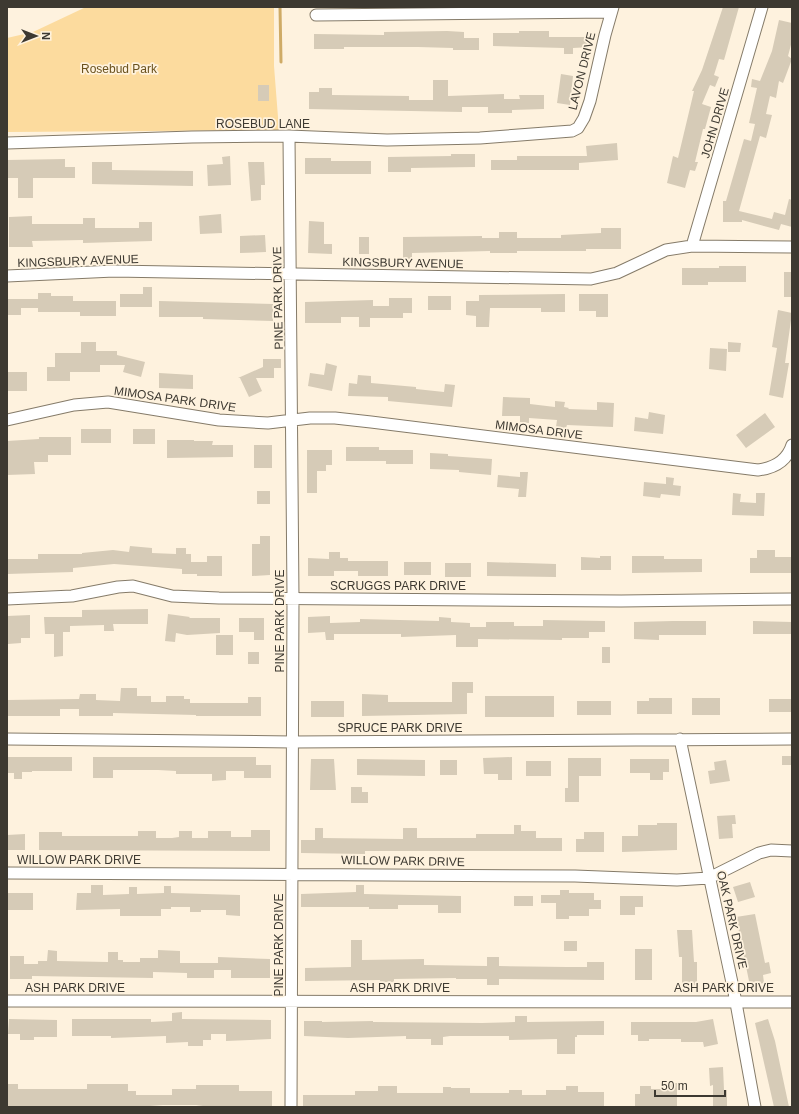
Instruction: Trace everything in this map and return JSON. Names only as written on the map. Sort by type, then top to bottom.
[{"type":"street","name":"JOHN DRIVE","points":[[692,246],[762,7]]},
{"type":"street","points":[[316,15],[612,10]]},
{"type":"street","name":"LAVON DRIVE","points":[[519,135],[572,131],[578,128],[584,118],[590,101],[612,10]]},
{"type":"street","name":"ROSEBUD LANE","points":[[7,143],[192,137],[289,136],[388,140],[519,135]]},
{"type":"street","name":"PINE PARK DRIVE","points":[[289,136],[293,598],[291,1107]]},
{"type":"street","name":"KINGSBURY AVENUE","points":[[7,276],[114,271],[592,279],[617,273],[666,250],[692,246],[792,247]]},
{"type":"street","name":"MIMOSA PARK DRIVE","points":[[7,420],[74,406],[108,402],[218,420],[268,422],[292,420]]},
{"type":"street","name":"MIMOSA DRIVE","points":[[292,420],[335,418],[758,470],[770,468],[780,462],[786,457],[792,445]]},
{"type":"street","name":"SCRUGGS PARK DRIVE","points":[[7,599],[72,596],[118,587],[133,586],[172,596],[621,601],[792,599]]},
{"type":"street","name":"SPRUCE PARK DRIVE","points":[[7,739],[293,742],[792,739]]},
{"type":"street","name":"OAK PARK DRIVE","points":[[680,739],[736,1001],[755,1107]]},
{"type":"street","name":"WILLOW PARK DRIVE","points":[[7,873],[292,873],[575,876],[677,880],[709,878],[759,853],[771,850],[792,851]]},
{"type":"street","name":"ASH PARK DRIVE","points":[[7,1001],[792,1002]]},
{"type":"green space","name":"Rosebud Park","points":[[86,7],[274,7],[274,66],[279,130],[7,132],[7,38],[33,32]]},
{"type":"building","points":[[723,7],[739,7],[724,60],[719,59],[714,75],[719,77],[715,87],[710,85],[702,104],[711,107],[705,129],[703,129],[695,162],[698,162],[695,171],[690,170],[685,188],[667,183],[673,156],[678,158],[694,91],[692,91],[702,70]]},
{"type":"building","points":[[779,20],[792,23],[792,41],[788,56],[792,59],[783,83],[779,81],[776,98],[770,96],[766,114],[772,115],[766,138],[760,136],[739,211],[772,219],[774,212],[785,215],[789,199],[792,200],[792,227],[781,224],[779,230],[742,220],[742,222],[723,222],[723,201],[726,201],[744,139],[751,141],[755,124],[749,123],[757,88],[751,87],[752,79],[760,81],[772,51]]},
{"type":"building","points":[[519,31],[549,31],[549,37],[591,37],[591,47],[573,48],[573,54],[564,54],[564,48],[493,46],[493,33],[519,33]]},
{"type":"building","points":[[384,32],[464,32],[464,38],[479,38],[479,50],[453,50],[453,48],[418,47],[344,47],[344,49],[314,49],[314,34],[384,35]]},
{"type":"building","points":[[561,74],[573,76],[570,105],[557,103]]},
{"type":"building","points":[[433,80],[448,80],[448,96],[504,94],[504,99],[520,99],[519,95],[544,95],[544,109],[512,110],[512,113],[488,113],[488,107],[462,107],[462,112],[309,109],[309,92],[319,92],[319,88],[332,88],[332,95],[409,96],[409,100],[433,100]]},
{"type":"building","points":[[258,85],[269,85],[269,101],[258,101]]},
{"type":"building","points":[[617,143],[618,160],[579,163],[579,170],[491,170],[491,160],[517,160],[517,156],[587,156],[586,146]]},
{"type":"building","points":[[451,154],[475,154],[475,167],[411,168],[411,172],[388,172],[388,157],[451,156]]},
{"type":"building","points":[[230,156],[231,185],[208,186],[207,165],[223,164],[222,157]]},
{"type":"building","points":[[305,158],[331,158],[331,161],[371,161],[371,174],[305,174]]},
{"type":"building","points":[[65,159],[65,167],[75,167],[75,178],[33,178],[33,198],[18,198],[18,178],[7,178],[7,160]]},
{"type":"building","points":[[92,162],[112,162],[112,170],[193,171],[193,186],[92,184]]},
{"type":"building","points":[[248,162],[264,162],[265,185],[261,185],[261,200],[251,201]]},
{"type":"building","points":[[221,214],[222,233],[200,234],[199,216]]},
{"type":"building","points":[[32,216],[32,224],[83,224],[83,218],[95,218],[95,228],[139,228],[139,222],[152,222],[152,241],[83,243],[83,240],[32,241],[33,247],[9,247],[9,217]]},
{"type":"building","points":[[309,221],[324,222],[324,244],[332,244],[332,254],[308,253]]},
{"type":"building","points":[[601,228],[621,228],[621,249],[586,249],[586,251],[517,251],[517,253],[490,253],[490,251],[412,253],[412,261],[403,261],[403,237],[482,236],[482,238],[499,238],[499,232],[517,232],[517,238],[561,238],[561,235],[601,233]]},
{"type":"building","points":[[265,235],[266,252],[240,253],[240,236]]},
{"type":"building","points":[[359,237],[369,237],[369,254],[359,254]]},
{"type":"building","points":[[719,266],[746,266],[746,282],[708,282],[708,285],[682,285],[682,268],[719,268]]},
{"type":"building","points":[[784,272],[792,272],[792,297],[784,297]]},
{"type":"building","points":[[143,287],[152,287],[152,307],[120,307],[120,294],[143,294]]},
{"type":"building","points":[[38,293],[51,293],[51,296],[73,296],[73,301],[116,301],[116,316],[80,316],[80,312],[38,312],[38,308],[21,308],[21,315],[7,315],[7,299],[38,299]]},
{"type":"building","points":[[565,294],[565,312],[541,312],[541,308],[490,308],[489,327],[476,327],[476,316],[466,315],[466,301],[479,301],[479,295]]},
{"type":"building","points":[[579,294],[608,294],[608,317],[596,317],[596,311],[579,311]]},
{"type":"building","points":[[428,296],[451,296],[451,310],[428,310]]},
{"type":"building","points":[[389,298],[412,298],[412,313],[403,313],[403,318],[370,318],[370,327],[359,327],[359,317],[341,317],[341,323],[305,323],[305,302],[373,300],[373,306],[389,306]]},
{"type":"building","points":[[159,301],[273,304],[273,321],[203,319],[203,317],[159,317]]},
{"type":"building","points":[[778,310],[792,313],[785,363],[789,363],[783,398],[769,395],[777,348],[772,347]]},
{"type":"building","points":[[81,342],[96,342],[96,351],[117,351],[117,355],[145,362],[141,377],[123,372],[125,365],[100,365],[100,372],[70,372],[70,381],[47,381],[47,367],[55,367],[55,353],[81,353]]},
{"type":"building","points":[[728,342],[741,343],[740,352],[728,352]]},
{"type":"building","points":[[710,348],[727,349],[726,371],[709,369]]},
{"type":"building","points":[[263,359],[281,359],[281,368],[274,368],[274,378],[256,378],[262,391],[249,397],[240,378],[238,378],[263,367]]},
{"type":"building","points":[[326,363],[337,366],[332,391],[308,386],[310,373],[324,375]]},
{"type":"building","points":[[7,372],[27,372],[27,391],[7,391]]},
{"type":"building","points":[[159,373],[193,375],[193,389],[159,388]]},
{"type":"building","points":[[358,375],[371,376],[371,383],[416,387],[416,389],[444,392],[445,384],[455,385],[452,407],[388,401],[388,397],[348,396],[349,383],[357,384]]},
{"type":"building","points":[[503,397],[530,398],[530,404],[555,407],[555,401],[565,402],[564,407],[569,408],[568,409],[597,410],[597,402],[614,403],[613,427],[567,425],[566,428],[556,427],[557,420],[529,418],[529,423],[520,422],[520,416],[502,416]]},
{"type":"building","points":[[649,412],[665,415],[663,434],[634,431],[635,417],[648,419]]},
{"type":"building","points":[[765,413],[775,427],[746,448],[736,435]]},
{"type":"building","points":[[81,429],[111,429],[111,443],[81,443]]},
{"type":"building","points":[[133,429],[155,429],[155,444],[133,444]]},
{"type":"building","points":[[39,437],[71,437],[71,455],[48,455],[48,462],[34,462],[35,474],[7,475],[7,441],[39,439]]},
{"type":"building","points":[[167,440],[213,441],[212,445],[233,445],[233,457],[167,458]]},
{"type":"building","points":[[254,445],[272,445],[272,468],[254,468]]},
{"type":"building","points":[[346,447],[379,447],[379,450],[413,450],[413,464],[386,464],[386,461],[346,461]]},
{"type":"building","points":[[307,450],[332,450],[332,465],[326,465],[326,471],[317,471],[317,493],[307,493]]},
{"type":"building","points":[[430,453],[448,454],[448,456],[492,459],[491,475],[459,472],[459,470],[430,469]]},
{"type":"building","points":[[520,472],[528,472],[526,497],[518,497],[519,489],[497,487],[498,475],[520,477]]},
{"type":"building","points":[[666,477],[674,478],[673,485],[681,486],[680,496],[661,494],[660,498],[643,496],[644,482],[666,484]]},
{"type":"building","points":[[257,491],[270,491],[270,504],[257,504]]},
{"type":"building","points":[[733,493],[741,494],[740,502],[756,503],[756,493],[765,493],[764,516],[732,515]]},
{"type":"building","points":[[260,536],[270,536],[270,575],[252,576],[252,544],[260,544]]},
{"type":"building","points":[[130,546],[152,548],[152,553],[176,554],[176,548],[186,548],[186,554],[191,554],[191,562],[207,562],[207,556],[222,556],[222,576],[197,576],[197,574],[182,574],[182,569],[114,564],[73,568],[73,572],[7,574],[7,559],[38,559],[38,554],[82,554],[113,550],[129,552]]},
{"type":"building","points":[[757,550],[775,550],[775,557],[792,557],[792,573],[750,573],[750,558],[757,558]]},
{"type":"building","points":[[329,552],[340,552],[340,558],[348,558],[348,561],[388,561],[388,576],[358,576],[358,571],[334,571],[334,576],[308,576],[308,558],[329,559]]},
{"type":"building","points":[[600,556],[611,556],[611,570],[581,570],[581,557],[600,558]]},
{"type":"building","points":[[632,556],[664,556],[664,559],[702,559],[702,572],[632,573]]},
{"type":"building","points":[[404,562],[431,562],[431,575],[404,575]]},
{"type":"building","points":[[487,562],[556,564],[556,577],[487,576]]},
{"type":"building","points":[[445,563],[471,563],[471,577],[445,577]]},
{"type":"building","points":[[148,609],[148,624],[113,624],[114,631],[104,631],[104,625],[70,626],[70,632],[63,632],[63,656],[54,657],[54,634],[45,634],[44,617],[82,617],[82,610]]},
{"type":"building","points":[[168,614],[190,617],[189,618],[220,618],[220,633],[187,635],[176,633],[175,642],[165,641]]},
{"type":"building","points":[[30,615],[30,638],[21,638],[21,643],[8,644],[7,616]]},
{"type":"building","points":[[330,616],[330,623],[360,622],[360,619],[439,621],[439,617],[451,618],[451,622],[470,623],[470,627],[486,627],[486,622],[514,622],[514,626],[543,626],[543,620],[605,621],[605,632],[589,632],[589,638],[562,638],[562,640],[478,639],[478,647],[456,647],[456,635],[401,637],[401,634],[334,634],[334,640],[326,640],[325,632],[308,633],[308,617]]},
{"type":"building","points":[[239,618],[264,618],[264,640],[254,640],[254,632],[239,632]]},
{"type":"building","points":[[706,621],[706,635],[659,635],[659,640],[634,639],[634,622]]},
{"type":"building","points":[[753,621],[792,622],[792,634],[753,634]]},
{"type":"building","points":[[216,635],[233,635],[233,655],[216,655]]},
{"type":"building","points":[[602,647],[610,647],[610,663],[602,663]]},
{"type":"building","points":[[248,652],[259,652],[259,664],[248,664]]},
{"type":"building","points":[[452,682],[473,682],[473,693],[467,693],[467,714],[362,716],[362,694],[388,695],[388,702],[452,702]]},
{"type":"building","points":[[121,688],[137,688],[137,696],[151,696],[151,702],[166,702],[166,696],[184,696],[184,699],[190,699],[190,703],[248,703],[248,697],[261,697],[261,716],[196,716],[113,713],[113,716],[79,716],[79,709],[60,709],[60,716],[7,716],[7,700],[79,699],[80,694],[96,694],[96,700],[120,701]]},
{"type":"building","points":[[485,696],[554,696],[554,717],[485,717]]},
{"type":"building","points":[[649,698],[672,698],[672,714],[637,714],[637,701],[649,701]]},
{"type":"building","points":[[692,698],[720,698],[720,715],[692,715]]},
{"type":"building","points":[[769,699],[792,699],[792,712],[769,712]]},
{"type":"building","points":[[311,701],[344,701],[344,717],[311,717]]},
{"type":"building","points":[[577,701],[611,701],[611,715],[577,715]]},
{"type":"building","points":[[782,756],[792,756],[792,765],[782,765]]},
{"type":"building","points":[[7,757],[72,757],[72,771],[22,772],[22,779],[14,779],[14,773],[7,773]]},
{"type":"building","points":[[93,757],[256,757],[256,765],[271,765],[271,778],[244,778],[244,771],[226,771],[226,780],[212,781],[212,774],[176,774],[176,771],[158,770],[113,770],[113,778],[93,778]]},
{"type":"building","points":[[512,757],[512,780],[498,780],[498,774],[484,774],[483,758]]},
{"type":"building","points":[[568,758],[601,758],[601,776],[579,776],[579,802],[565,802],[565,788],[568,788]]},
{"type":"building","points":[[311,759],[334,759],[336,790],[310,790]]},
{"type":"building","points":[[357,759],[425,760],[425,776],[357,775]]},
{"type":"building","points":[[630,759],[669,759],[669,772],[663,772],[663,780],[650,780],[650,773],[630,773]]},
{"type":"building","points":[[440,760],[457,760],[457,775],[440,775]]},
{"type":"building","points":[[726,760],[730,781],[710,784],[708,771],[715,770],[714,762]]},
{"type":"building","points":[[526,761],[551,761],[551,776],[526,776]]},
{"type":"building","points":[[351,787],[362,787],[362,792],[368,792],[368,803],[351,803]]},
{"type":"building","points":[[735,815],[736,824],[732,824],[733,838],[719,839],[717,816]]},
{"type":"building","points":[[657,823],[677,823],[677,850],[622,852],[622,836],[638,836],[638,825],[657,825]]},
{"type":"building","points":[[514,825],[521,825],[521,831],[536,831],[536,838],[562,838],[562,851],[365,851],[365,854],[301,853],[301,840],[315,840],[315,828],[323,828],[323,838],[403,839],[403,828],[417,828],[417,838],[476,838],[476,834],[514,834]]},
{"type":"building","points":[[251,830],[270,830],[270,851],[39,850],[39,832],[62,832],[62,836],[138,836],[138,831],[156,831],[156,838],[172,838],[179,837],[179,831],[192,831],[192,838],[208,838],[208,831],[231,831],[231,837],[251,837]]},
{"type":"building","points":[[584,832],[604,832],[604,852],[576,852],[576,839],[584,839]]},
{"type":"building","points":[[25,834],[25,850],[7,850],[7,835]]},
{"type":"building","points":[[750,882],[755,897],[738,902],[733,887]]},
{"type":"building","points":[[91,885],[103,885],[103,895],[129,894],[129,887],[137,887],[137,894],[164,893],[164,886],[171,886],[171,893],[240,895],[240,916],[226,915],[226,910],[201,910],[201,912],[190,912],[190,907],[171,907],[171,909],[161,909],[161,916],[120,916],[120,909],[76,910],[77,893],[91,893]]},
{"type":"building","points":[[356,885],[364,885],[364,894],[461,896],[461,913],[438,913],[438,905],[398,905],[398,909],[369,909],[369,907],[301,907],[301,894],[356,892]]},
{"type":"building","points":[[560,890],[569,890],[569,893],[594,893],[594,900],[601,900],[601,909],[589,909],[589,916],[569,916],[569,919],[556,919],[556,903],[541,903],[541,895],[560,895]]},
{"type":"building","points":[[7,893],[33,893],[33,910],[7,910]]},
{"type":"building","points":[[514,896],[533,896],[533,906],[514,906]]},
{"type":"building","points":[[620,896],[643,896],[643,907],[635,907],[635,915],[620,915]]},
{"type":"building","points":[[755,914],[765,963],[769,962],[771,973],[763,975],[764,983],[750,986],[736,917]]},
{"type":"building","points":[[677,930],[692,930],[694,962],[697,962],[697,986],[682,986],[682,957],[679,957]]},
{"type":"building","points":[[351,940],[362,940],[362,960],[424,959],[424,965],[487,966],[487,957],[499,957],[499,966],[567,967],[587,967],[587,962],[604,962],[604,980],[499,979],[499,985],[487,985],[487,979],[456,978],[394,979],[394,982],[380,982],[380,980],[305,981],[305,968],[351,967]]},
{"type":"building","points":[[564,941],[577,941],[577,951],[564,951]]},
{"type":"building","points":[[635,949],[652,949],[652,980],[635,980]]},
{"type":"building","points":[[48,950],[57,951],[57,961],[108,962],[108,952],[118,952],[118,960],[123,960],[123,962],[140,962],[140,958],[158,958],[158,950],[180,951],[180,963],[218,963],[218,957],[270,959],[270,978],[231,978],[231,970],[214,970],[214,978],[187,978],[187,973],[153,972],[153,978],[32,976],[32,979],[10,979],[10,956],[24,956],[24,964],[38,964],[38,961],[47,961]]},
{"type":"building","points":[[182,1012],[182,1019],[271,1020],[271,1039],[226,1041],[226,1034],[211,1034],[211,1040],[203,1040],[203,1046],[188,1046],[188,1042],[166,1043],[166,1036],[111,1038],[111,1036],[72,1036],[72,1019],[151,1019],[151,1022],[172,1021],[172,1013]]},
{"type":"building","points":[[515,1016],[527,1016],[527,1022],[604,1021],[604,1035],[577,1035],[577,1037],[575,1037],[575,1054],[557,1054],[557,1039],[509,1040],[509,1036],[450,1036],[443,1037],[443,1045],[431,1045],[431,1039],[406,1039],[406,1036],[348,1038],[304,1036],[304,1021],[482,1023],[515,1022]]},
{"type":"building","points":[[9,1019],[57,1020],[57,1037],[34,1037],[34,1040],[20,1040],[20,1034],[8,1034]]},
{"type":"building","points":[[713,1019],[718,1044],[704,1047],[703,1042],[681,1042],[681,1039],[649,1039],[649,1041],[638,1041],[638,1035],[631,1035],[631,1022],[696,1022]]},
{"type":"building","points":[[768,1019],[775,1041],[789,1107],[774,1107],[755,1023]]},
{"type":"building","points":[[723,1067],[724,1090],[727,1090],[727,1107],[713,1107],[713,1085],[710,1086],[709,1068]]},
{"type":"building","points":[[666,1083],[677,1083],[677,1107],[635,1107],[635,1094],[640,1094],[640,1086],[651,1086],[651,1089],[666,1089]]},
{"type":"building","points":[[7,1084],[18,1084],[18,1089],[87,1089],[87,1084],[128,1084],[128,1091],[136,1091],[136,1095],[172,1095],[172,1089],[196,1089],[196,1085],[239,1085],[239,1091],[272,1091],[272,1106],[7,1106]]},
{"type":"building","points":[[378,1086],[397,1086],[397,1093],[443,1093],[443,1087],[451,1087],[470,1088],[470,1093],[509,1093],[509,1090],[522,1090],[522,1095],[546,1095],[546,1090],[566,1090],[566,1086],[578,1086],[578,1092],[604,1092],[604,1107],[303,1107],[303,1095],[355,1095],[355,1091],[378,1091]]},
{"type":"waterway","points":[[280,7],[281,62]]}]
